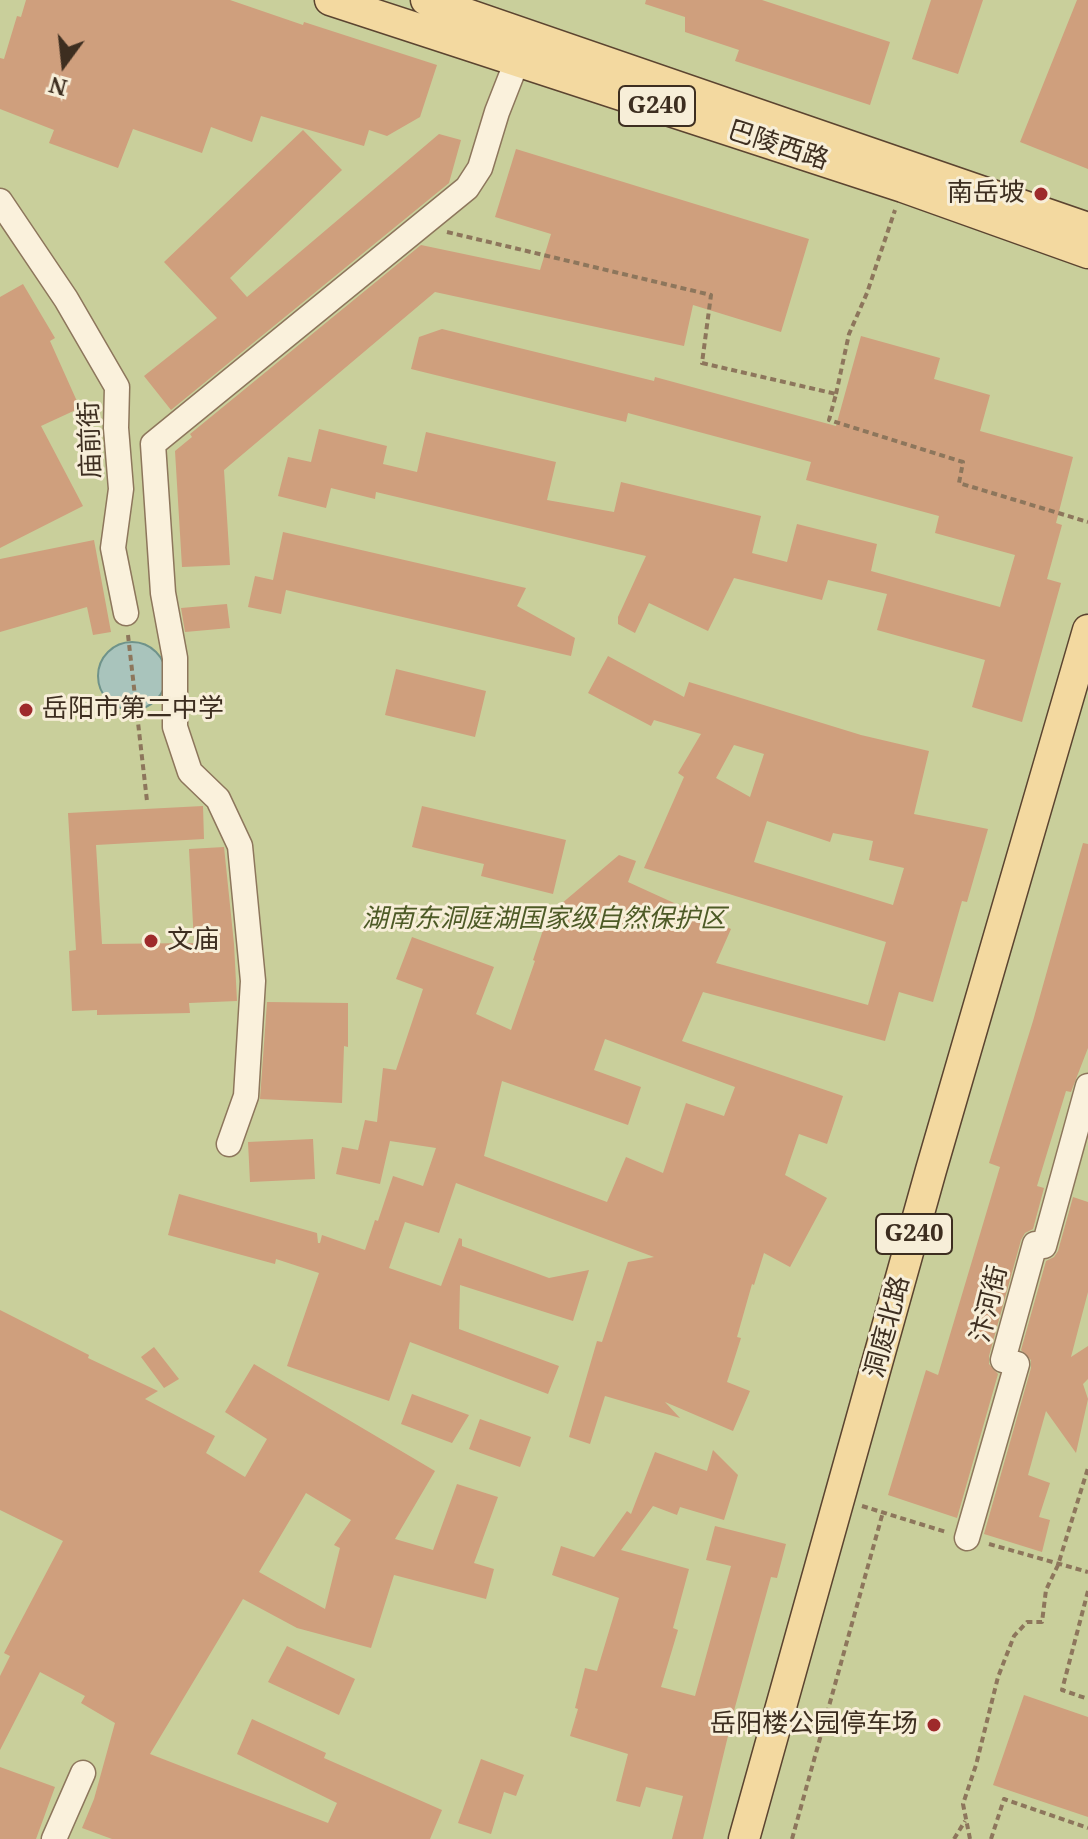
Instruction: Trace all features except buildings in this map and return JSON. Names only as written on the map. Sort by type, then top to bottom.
[{"type":"main road","name":"巴陵西路","points":[[330,0],[903,187],[1088,253]]},
{"type":"main road","name":"巴陵西路","points":[[426,0],[1088,228]]},
{"type":"main road","name":"洞庭北路","points":[[744,1839],[931,1170],[1088,630]]},
{"type":"main road","name":"洞庭北路","points":[[758,1839],[1088,679]]},
{"type":"street","points":[[229,1144],[246,1096],[253,981],[240,846],[218,799],[190,772],[175,727],[175,658],[163,593],[153,444],[467,188],[480,168],[517,61]]},
{"type":"street","name":"庙前街","points":[[0,201],[66,299],[117,387],[116,428],[121,489],[113,548],[126,613]]},
{"type":"street","name":"汴河街","points":[[967,1538],[1017,1364],[1003,1360],[1035,1244],[1044,1246],[1088,1086]]},
{"type":"street","points":[[54,1839],[83,1773]]},
{"type":"path","points":[[903,187],[867,293],[849,334],[829,420],[963,462],[959,483],[1088,522]]},
{"type":"path","points":[[422,225],[476,241],[711,295],[702,363],[836,394]]},
{"type":"path","points":[[126,613],[147,801]]},
{"type":"path","points":[[970,1839],[963,1804],[998,1677],[1014,1636],[1027,1622],[1042,1622],[1046,1590],[1058,1565],[1088,1468]]},
{"type":"path","points":[[792,1839],[883,1512]]},
{"type":"path","points":[[1058,1565],[1088,1572]]},
{"type":"path","points":[[1088,1591],[1062,1690],[1088,1699]]},
{"type":"path","points":[[991,1839],[1004,1799],[1088,1828]]},
{"type":"path","points":[[954,1839],[966,1819]]},
{"type":"green space","name":"湖南东洞庭湖国家级自然保护区","points":[[0,0],[1088,0],[1088,1839],[0,1839]]},
{"type":"water","points":[[132,642],[156,652],[166,676],[156,700],[132,710],[108,700],[98,676],[108,652]]},
{"type":"place","name":"南岳坡","points":[[1041,194]]},
{"type":"place","name":"岳阳市第二中学","points":[[26,710]]},
{"type":"place","name":"文庙","points":[[151,941]]},
{"type":"place","name":"岳阳楼公园停车场","points":[[934,1725]]}]
